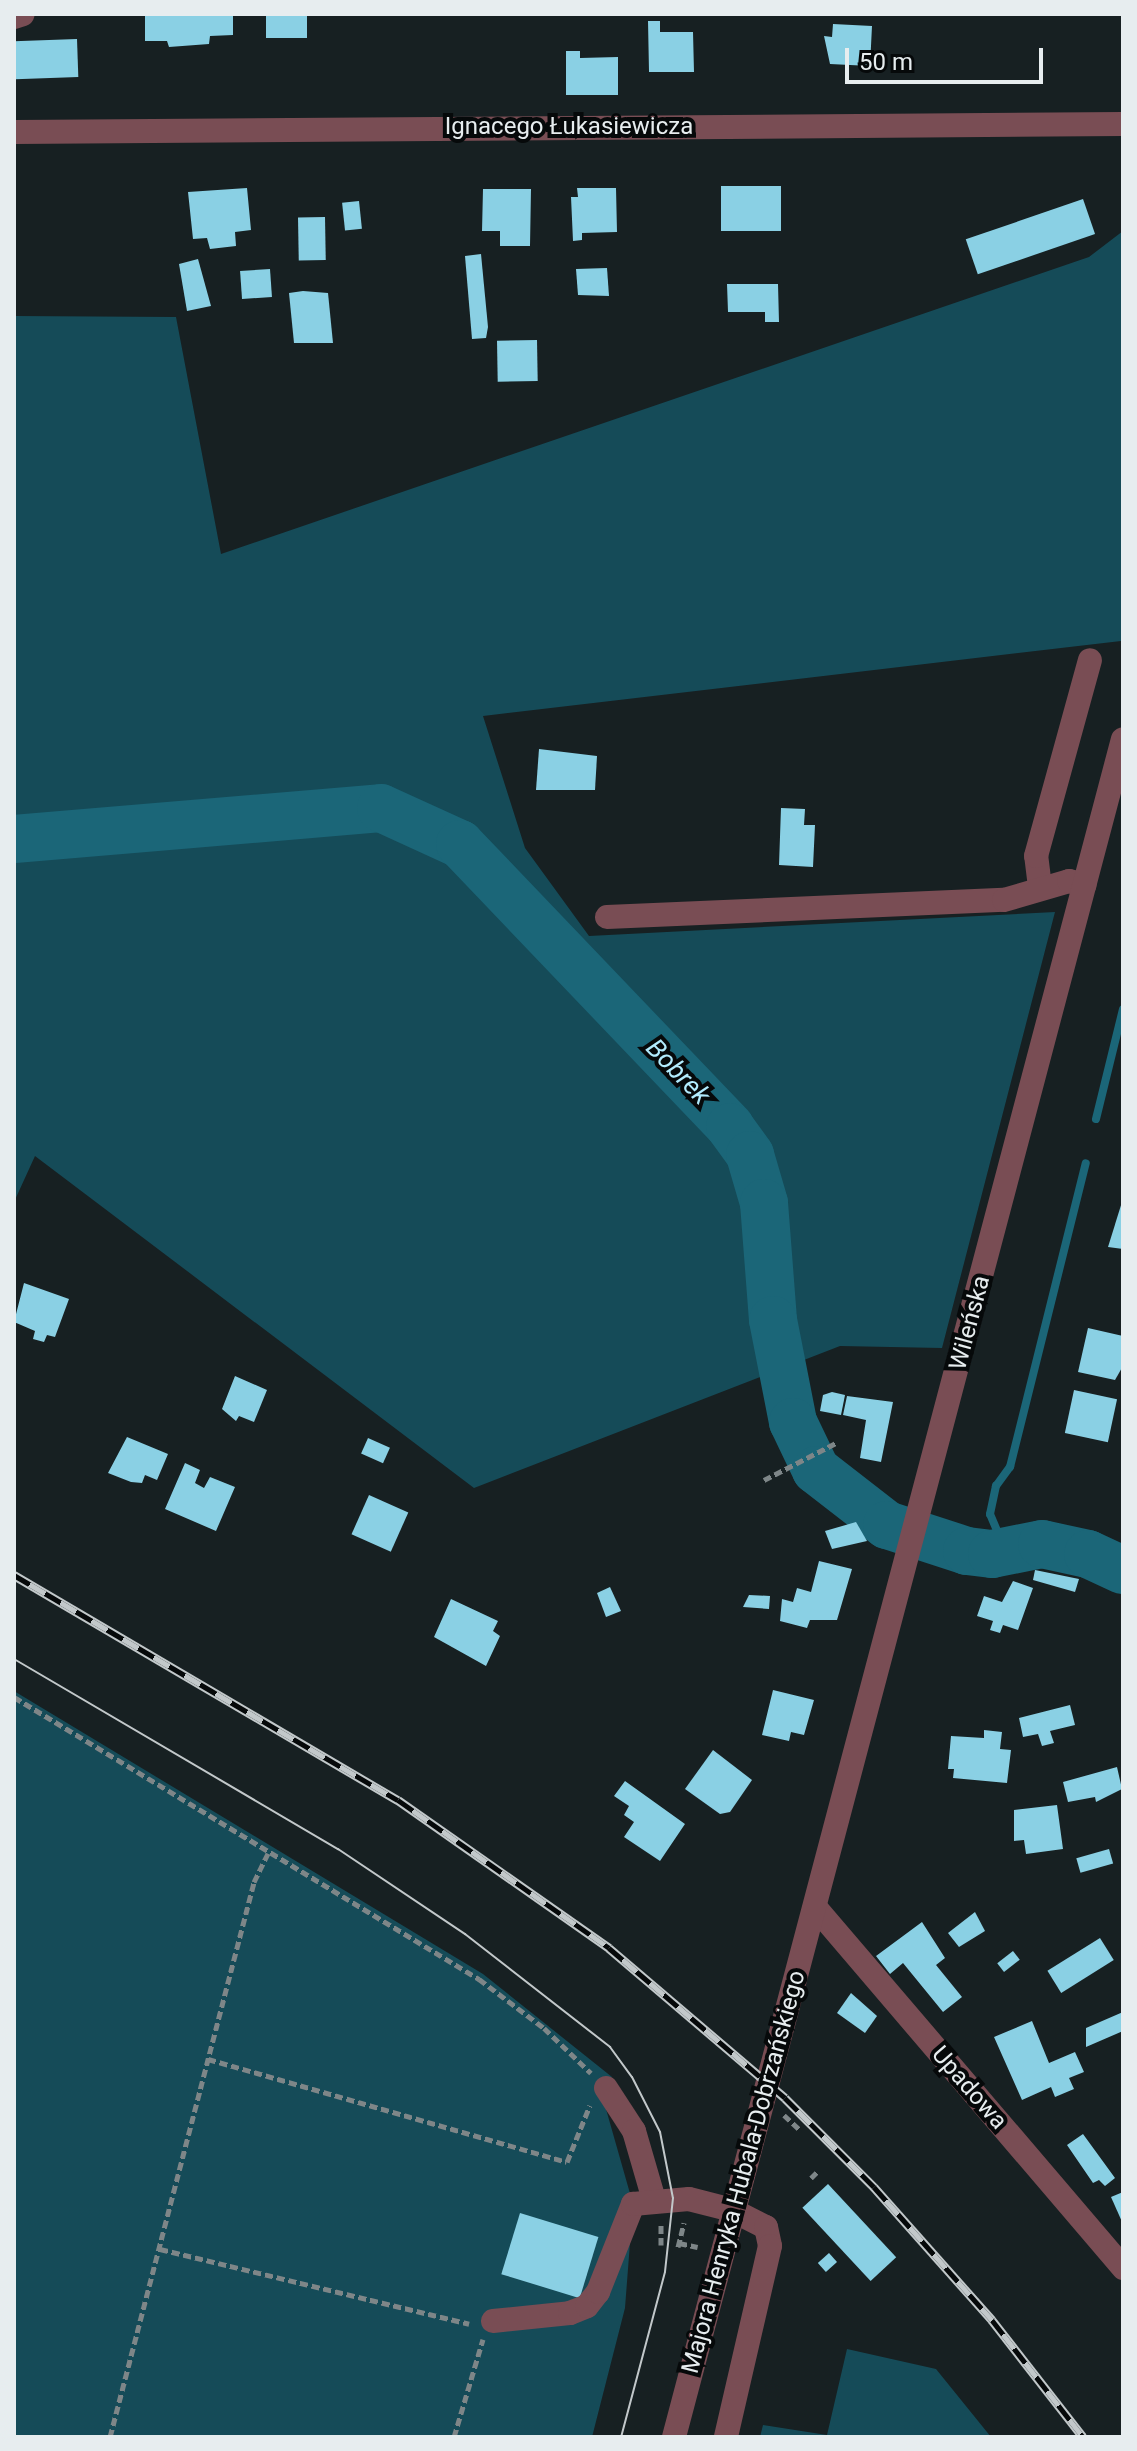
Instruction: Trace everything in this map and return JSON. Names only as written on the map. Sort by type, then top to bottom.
[{"type":"street","points":[[14,17],[23,14]]},
{"type":"street","name":"Ignacego Łukasiewicza","points":[[14,132],[1123,124]]},
{"type":"street","points":[[1040,887],[1036,856],[1090,660]]},
{"type":"street","name":"Wileńska","points":[[815,1907],[1123,739]]},
{"type":"street","points":[[607,917],[1004,900],[1069,881],[1085,885]]},
{"type":"street","name":"Majora Henryka Hubala-Dobrzańskiego","points":[[674,2437],[815,1907]]},
{"type":"street","name":"Upadowa","points":[[815,1907],[1123,2268]]},
{"type":"street","points":[[603,2085],[634,2131],[654,2200]]},
{"type":"street","points":[[493,2321],[570,2313],[587,2306],[598,2292],[625,2217],[633,2204],[689,2199],[732,2210],[766,2227],[770,2246],[726,2437]]},
{"type":"path","points":[[764,1480],[821,1448],[838,1442]]},
{"type":"path","points":[[14,1697],[479,1979],[544,2028],[603,2085],[567,2162],[208,2059]]},
{"type":"path","points":[[110,2437],[254,1882],[268,1853]]},
{"type":"path","points":[[781,2111],[799,2129]]},
{"type":"path","points":[[811,2178],[819,2170]]},
{"type":"path","points":[[679,2243],[698,2247]]},
{"type":"path","points":[[160,2249],[445,2323],[493,2321],[454,2437]]},
{"type":"shaded area","points":[[1123,231],[1121,641],[483,716],[525,848],[589,936],[1055,912],[942,1348],[840,1346],[474,1488],[35,1156],[14,1202],[14,316],[176,317],[221,554],[1089,257]]},
{"type":"shaded area","points":[[14,1691],[483,1974],[612,2077],[602,2095],[633,2204],[625,2308],[592,2437],[14,2437]]},
{"type":"shaded area","points":[[847,2349],[936,2369],[991,2437],[760,2437],[763,2425],[827,2435]]},
{"type":"building","points":[[145,14],[233,14],[233,35],[210,36],[209,44],[169,47],[167,41],[145,41]]},
{"type":"building","points":[[266,14],[307,14],[307,38],[266,38]]},
{"type":"building","points":[[648,21],[660,21],[660,32],[693,32],[694,72],[649,72]]},
{"type":"building","points":[[833,24],[872,26],[870,66],[830,64],[824,36],[832,37]]},
{"type":"building","points":[[77,39],[78,77],[15,79],[14,41]]},
{"type":"building","points":[[566,51],[580,51],[580,58],[618,57],[618,95],[566,95]]},
{"type":"building","points":[[721,186],[781,186],[781,231],[721,231]]},
{"type":"building","points":[[247,188],[251,230],[235,232],[236,246],[210,249],[207,238],[193,239],[188,192]]},
{"type":"building","points":[[577,188],[616,188],[617,232],[582,233],[582,240],[573,241],[571,197],[578,197]]},
{"type":"building","points":[[483,189],[531,189],[530,246],[500,246],[500,231],[482,231]]},
{"type":"building","points":[[1083,199],[1095,234],[978,274],[966,239]]},
{"type":"building","points":[[359,201],[362,229],[345,231],[342,203]]},
{"type":"building","points":[[298,217],[325,217],[326,260],[299,260]]},
{"type":"building","points":[[481,254],[488,327],[486,338],[472,339],[465,256]]},
{"type":"building","points":[[198,259],[211,306],[187,311],[179,264]]},
{"type":"building","points":[[607,268],[609,296],[578,295],[576,269]]},
{"type":"building","points":[[270,269],[272,297],[242,299],[240,271]]},
{"type":"building","points":[[727,284],[778,284],[779,322],[765,322],[765,312],[728,312]]},
{"type":"building","points":[[289,293],[328,293],[333,343],[294,343]]},
{"type":"building","points":[[537,340],[538,381],[498,382],[497,341]]},
{"type":"building","points":[[539,749],[597,756],[595,790],[536,790]]},
{"type":"building","points":[[781,808],[805,809],[804,825],[815,825],[813,867],[779,865]]},
{"type":"building","points":[[1122,1202],[1123,1249],[1108,1247]]},
{"type":"building","points":[[24,1283],[69,1299],[55,1337],[47,1335],[44,1342],[33,1339],[35,1331],[14,1322]]},
{"type":"building","points":[[1088,1328],[1123,1336],[1123,1366],[1115,1380],[1078,1372]]},
{"type":"building","points":[[235,1376],[267,1390],[254,1422],[239,1416],[236,1421],[222,1409]]},
{"type":"building","points":[[1074,1390],[1117,1399],[1108,1442],[1065,1433]]},
{"type":"building","points":[[832,1392],[845,1395],[841,1415],[820,1411],[823,1395]]},
{"type":"building","points":[[847,1396],[893,1402],[881,1462],[860,1458],[866,1420],[843,1415]]},
{"type":"building","points":[[127,1437],[168,1454],[157,1480],[145,1475],[142,1483],[131,1482],[108,1473]]},
{"type":"building","points":[[368,1438],[390,1448],[383,1463],[361,1454]]},
{"type":"building","points":[[185,1463],[200,1470],[195,1483],[204,1488],[210,1477],[235,1487],[216,1531],[165,1509]]},
{"type":"building","points":[[369,1495],[408,1512],[391,1552],[352,1534]]},
{"type":"building","points":[[856,1522],[867,1541],[832,1549],[825,1531]]},
{"type":"building","points":[[819,1561],[852,1569],[837,1620],[810,1620],[807,1628],[780,1621],[782,1599],[793,1602],[797,1588],[811,1592]]},
{"type":"building","points":[[1035,1570],[1079,1579],[1075,1592],[1033,1580]]},
{"type":"building","points":[[1013,1581],[1033,1588],[1018,1630],[1003,1625],[1000,1633],[990,1630],[993,1621],[977,1616],[984,1596],[1002,1602]]},
{"type":"building","points":[[610,1587],[621,1611],[606,1617],[597,1593]]},
{"type":"building","points":[[749,1595],[770,1596],[769,1609],[743,1607]]},
{"type":"building","points":[[451,1599],[498,1621],[493,1631],[500,1636],[486,1666],[434,1637]]},
{"type":"building","points":[[773,1690],[814,1700],[804,1735],[791,1732],[789,1741],[762,1735]]},
{"type":"building","points":[[1070,1705],[1075,1725],[1050,1731],[1054,1743],[1042,1746],[1038,1734],[1023,1737],[1019,1718]]},
{"type":"building","points":[[984,1730],[1002,1732],[1000,1749],[1011,1750],[1007,1783],[953,1778],[954,1769],[948,1769],[951,1736],[984,1738]]},
{"type":"building","points":[[713,1750],[752,1780],[730,1812],[720,1814],[685,1789]]},
{"type":"building","points":[[1117,1767],[1122,1789],[1096,1802],[1095,1797],[1068,1802],[1063,1782]]},
{"type":"building","points":[[625,1781],[685,1824],[660,1861],[624,1837],[634,1822],[624,1815],[629,1806],[614,1796]]},
{"type":"building","points":[[1057,1805],[1063,1849],[1026,1854],[1024,1840],[1014,1841],[1014,1810]]},
{"type":"building","points":[[1109,1849],[1113,1863],[1080,1873],[1076,1858]]},
{"type":"building","points":[[975,1912],[985,1931],[959,1947],[948,1933]]},
{"type":"building","points":[[922,1922],[945,1958],[936,1965],[962,1997],[943,2012],[903,1963],[890,1974],[876,1956]]},
{"type":"building","points":[[1100,1938],[1114,1960],[1061,1993],[1047,1971]]},
{"type":"building","points":[[1013,1951],[1020,1960],[1004,1972],[997,1963]]},
{"type":"building","points":[[851,1993],[877,2016],[865,2033],[837,2013]]},
{"type":"building","points":[[1123,2012],[1123,2031],[1086,2047],[1086,2028]]},
{"type":"building","points":[[1032,2021],[1049,2063],[1075,2052],[1084,2072],[1069,2078],[1074,2089],[1055,2097],[1051,2087],[1022,2100],[994,2037]]},
{"type":"building","points":[[1083,2134],[1115,2178],[1105,2186],[1099,2180],[1093,2183],[1067,2145]]},
{"type":"building","points":[[828,2184],[896,2257],[871,2281],[802,2208]]},
{"type":"building","points":[[1123,2192],[1123,2224],[1111,2197]]},
{"type":"building","points":[[520,2213],[598,2237],[580,2298],[501,2274]]},
{"type":"building","points":[[829,2253],[837,2262],[826,2272],[818,2263]]},
{"type":"waterway","name":"Bobrek","points":[[14,839],[381,808],[460,844],[730,1127],[750,1155],[764,1203],[773,1320],[793,1422],[816,1470],[887,1525],[967,1551],[992,1554],[1042,1544],[1088,1554],[1123,1570]]},
{"type":"waterway","points":[[1096,1119],[1123,1009]]},
{"type":"waterway","points":[[1006,1552],[990,1514],[996,1486],[1010,1467],[1086,1163]]},
{"type":"tram line","points":[[14,1659],[338,1849],[465,1934],[610,2047],[632,2077],[660,2132],[673,2198],[665,2272],[621,2437]]},
{"type":"railway","points":[[14,1575],[398,1800],[609,1948],[785,2098],[874,2187],[992,2320],[1083,2437]]}]
